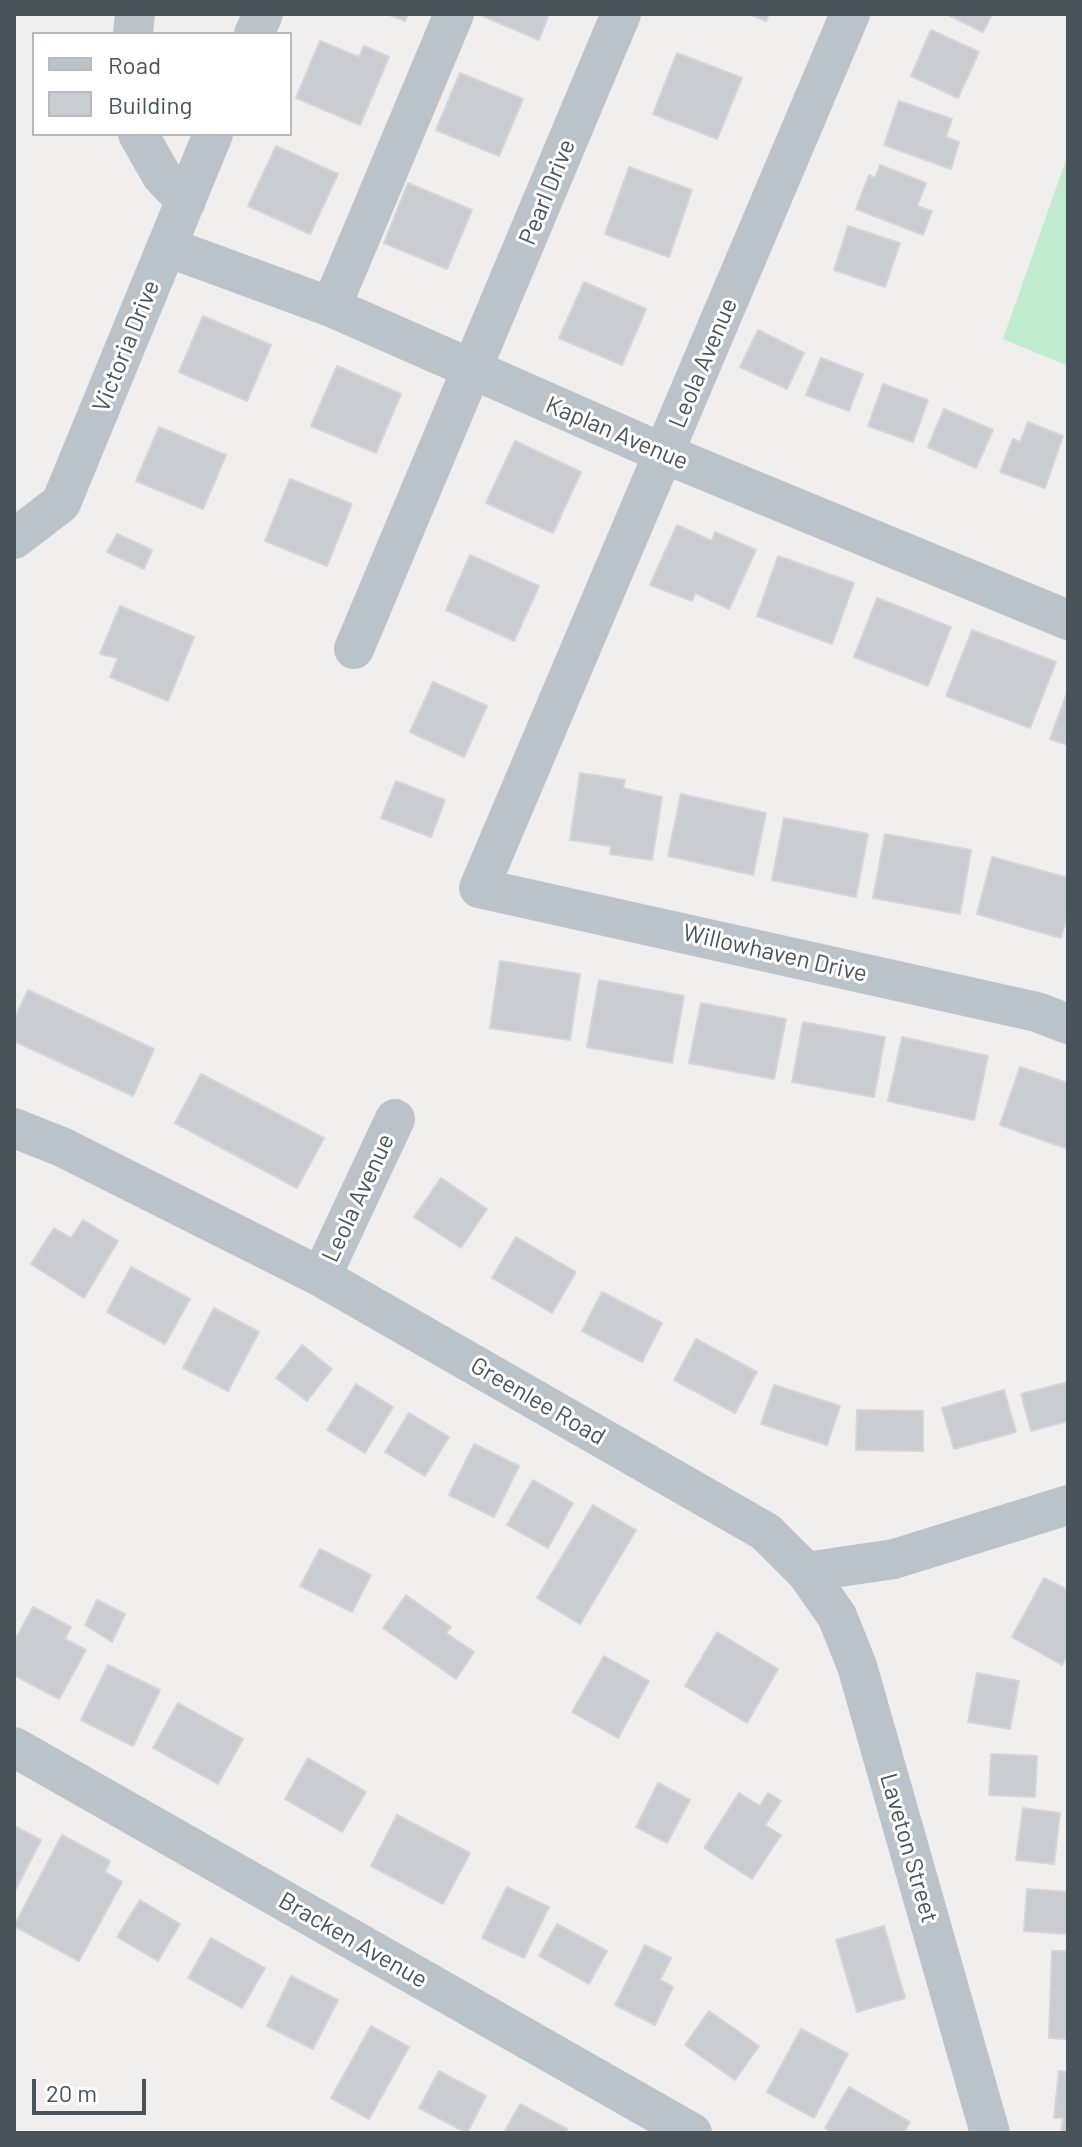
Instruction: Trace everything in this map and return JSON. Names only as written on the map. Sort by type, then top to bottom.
[{"type":"street","points":[[331,307],[454,14]]},
{"type":"street","name":"Pearl Drive","points":[[354,649],[474,371],[621,14]]},
{"type":"street","name":"Leola Avenue","points":[[479,888],[850,14]]},
{"type":"street","points":[[139,136],[162,176],[186,201]]},
{"type":"street","name":"Victoria Drive","points":[[14,539],[61,503],[212,136]]},
{"type":"street","name":"Kaplan Avenue","points":[[167,247],[331,307],[665,454],[1068,620]]},
{"type":"street","name":"Willowhaven Drive","points":[[479,888],[1037,1012],[1068,1024]]},
{"type":"street","name":"Leola Avenue","points":[[321,1277],[395,1119]]},
{"type":"street","name":"Greenlee Road","points":[[14,1128],[62,1147],[321,1277],[766,1532],[806,1572]]},
{"type":"street","points":[[806,1572],[894,1559],[1068,1505]]},
{"type":"street","name":"Laveton Street","points":[[806,1572],[837,1616],[857,1666],[990,2133]]},
{"type":"street","name":"Bracken Avenue","points":[[14,1747],[692,2133]]},
{"type":"green space","points":[[1068,154],[1068,366],[1003,339]]},
{"type":"building","points":[[387,14],[408,14],[405,21]]},
{"type":"building","points":[[478,14],[549,14],[539,40]]},
{"type":"building","points":[[749,14],[769,14],[766,21]]},
{"type":"building","points":[[946,14],[992,14],[983,32]]},
{"type":"building","points":[[931,30],[979,52],[958,98],[911,76]]},
{"type":"building","points":[[320,41],[359,57],[364,46],[389,57],[360,125],[296,98]]},
{"type":"building","points":[[677,53],[742,78],[717,139],[653,114]]},
{"type":"building","points":[[460,73],[523,99],[499,156],[436,130]]},
{"type":"building","points":[[899,101],[952,119],[946,137],[959,142],[951,169],[884,145]]},
{"type":"building","points":[[276,146],[338,174],[310,234],[248,206]]},
{"type":"building","points":[[880,165],[926,183],[917,206],[932,211],[923,235],[856,209],[869,175],[875,178]]},
{"type":"building","points":[[629,167],[692,190],[669,257],[605,234]]},
{"type":"building","points":[[408,183],[472,210],[447,269],[384,243]]},
{"type":"building","points":[[848,226],[900,243],[885,287],[834,270]]},
{"type":"building","points":[[584,282],[646,309],[622,365],[559,338]]},
{"type":"building","points":[[203,316],[271,345],[247,401],[179,372]]},
{"type":"building","points":[[758,330],[804,353],[787,389],[740,367]]},
{"type":"building","points":[[821,358],[863,374],[849,411],[806,395]]},
{"type":"building","points":[[337,366],[401,394],[376,453],[311,426]]},
{"type":"building","points":[[883,384],[928,400],[913,442],[868,426]]},
{"type":"building","points":[[944,409],[993,430],[976,468],[928,447]]},
{"type":"building","points":[[1028,422],[1063,436],[1045,488],[1000,472],[1013,439],[1020,442]]},
{"type":"building","points":[[159,427],[226,455],[203,509],[136,481]]},
{"type":"building","points":[[515,441],[581,472],[553,533],[486,503]]},
{"type":"building","points":[[290,479],[352,504],[327,566],[265,541]]},
{"type":"building","points":[[677,525],[712,541],[715,532],[756,550],[729,609],[695,593],[692,601],[650,585]]},
{"type":"building","points":[[117,534],[152,550],[144,569],[107,552]]},
{"type":"building","points":[[470,555],[539,586],[514,641],[446,610]]},
{"type":"building","points":[[778,556],[854,583],[832,644],[757,616]]},
{"type":"building","points":[[877,598],[951,627],[928,686],[854,657]]},
{"type":"building","points":[[120,606],[194,637],[168,701],[110,677],[118,658],[100,654]]},
{"type":"building","points":[[972,630],[1056,662],[1030,728],[946,696]]},
{"type":"building","points":[[433,682],[487,706],[464,757],[410,732]]},
{"type":"building","points":[[1068,690],[1068,745],[1050,739]]},
{"type":"building","points":[[580,773],[625,780],[623,788],[662,797],[652,860],[610,854],[611,846],[570,840]]},
{"type":"building","points":[[396,781],[445,800],[431,837],[381,818]]},
{"type":"building","points":[[681,794],[766,813],[753,875],[668,856]]},
{"type":"building","points":[[784,818],[868,834],[856,897],[772,880]]},
{"type":"building","points":[[885,834],[971,850],[960,914],[873,898]]},
{"type":"building","points":[[992,857],[1068,878],[1068,913],[1061,938],[977,914]]},
{"type":"building","points":[[500,961],[580,974],[570,1040],[490,1028]]},
{"type":"building","points":[[599,980],[684,996],[672,1063],[587,1047]]},
{"type":"building","points":[[28,990],[154,1049],[133,1096],[14,1041],[14,1020]]},
{"type":"building","points":[[701,1003],[786,1019],[774,1079],[689,1063]]},
{"type":"building","points":[[803,1022],[885,1037],[874,1097],[792,1082]]},
{"type":"building","points":[[902,1037],[988,1056],[974,1120],[888,1101]]},
{"type":"building","points":[[1020,1067],[1068,1083],[1068,1149],[1000,1125]]},
{"type":"building","points":[[201,1074],[324,1138],[297,1188],[175,1123]]},
{"type":"building","points":[[441,1178],[487,1209],[461,1248],[414,1217]]},
{"type":"building","points":[[83,1220],[118,1241],[84,1298],[31,1264],[54,1228],[71,1238]]},
{"type":"building","points":[[516,1237],[576,1272],[552,1313],[492,1278]]},
{"type":"building","points":[[131,1267],[190,1299],[165,1344],[107,1312]]},
{"type":"building","points":[[602,1292],[662,1323],[642,1362],[582,1331]]},
{"type":"building","points":[[214,1308],[259,1332],[228,1391],[183,1368]]},
{"type":"building","points":[[696,1339],[757,1372],[735,1413],[674,1380]]},
{"type":"building","points":[[302,1345],[332,1369],[307,1401],[276,1378]]},
{"type":"building","points":[[1068,1382],[1068,1421],[1031,1431],[1021,1394]]},
{"type":"building","points":[[356,1384],[393,1407],[365,1453],[327,1430]]},
{"type":"building","points":[[774,1385],[840,1406],[827,1445],[761,1424]]},
{"type":"building","points":[[1004,1390],[1016,1432],[954,1449],[942,1408]]},
{"type":"building","points":[[857,1410],[923,1411],[923,1451],[856,1450]]},
{"type":"building","points":[[409,1413],[449,1437],[425,1476],[385,1452]]},
{"type":"building","points":[[474,1444],[519,1466],[494,1517],[449,1495]]},
{"type":"building","points":[[533,1480],[573,1503],[548,1548],[507,1525]]},
{"type":"building","points":[[593,1505],[636,1530],[580,1624],[537,1598]]},
{"type":"building","points":[[320,1549],[371,1575],[352,1612],[300,1586]]},
{"type":"building","points":[[1044,1578],[1068,1590],[1068,1654],[1062,1665],[1012,1637]]},
{"type":"building","points":[[406,1595],[451,1627],[446,1633],[474,1652],[456,1679],[383,1628]]},
{"type":"building","points":[[97,1600],[125,1614],[112,1642],[85,1625]]},
{"type":"building","points":[[33,1607],[71,1627],[65,1639],[86,1650],[59,1699],[14,1675],[14,1642]]},
{"type":"building","points":[[717,1632],[778,1669],[747,1723],[685,1686]]},
{"type":"building","points":[[604,1656],[649,1681],[618,1738],[572,1712]]},
{"type":"building","points":[[108,1665],[160,1690],[133,1746],[81,1720]]},
{"type":"building","points":[[977,1673],[1019,1681],[1010,1729],[968,1722]]},
{"type":"building","points":[[178,1703],[243,1739],[218,1784],[153,1748]]},
{"type":"building","points":[[991,1754],[1037,1756],[1035,1797],[989,1795]]},
{"type":"building","points":[[308,1758],[366,1792],[342,1832],[285,1799]]},
{"type":"building","points":[[658,1783],[690,1800],[667,1843],[636,1827]]},
{"type":"building","points":[[739,1793],[760,1806],[768,1793],[781,1801],[765,1825],[781,1835],[752,1879],[704,1848]]},
{"type":"building","points":[[1023,1808],[1060,1813],[1054,1864],[1016,1860]]},
{"type":"building","points":[[397,1815],[470,1853],[443,1904],[371,1866]]},
{"type":"building","points":[[14,1826],[41,1840],[16,1889],[14,1888]]},
{"type":"building","points":[[62,1835],[110,1861],[105,1872],[122,1882],[79,1961],[14,1926]]},
{"type":"building","points":[[507,1887],[549,1907],[524,1958],[482,1938]]},
{"type":"building","points":[[1027,1889],[1068,1892],[1068,1934],[1024,1931]]},
{"type":"building","points":[[140,1900],[180,1924],[158,1961],[117,1937]]},
{"type":"building","points":[[557,1924],[607,1951],[589,1984],[539,1956]]},
{"type":"building","points":[[884,1926],[905,1998],[857,2012],[836,1940]]},
{"type":"building","points":[[211,1938],[265,1968],[242,2008],[188,1978]]},
{"type":"building","points":[[645,1945],[671,1958],[660,1980],[673,1987],[655,2025],[615,2005]]},
{"type":"building","points":[[1052,1951],[1068,1951],[1068,2039],[1049,2038]]},
{"type":"building","points":[[291,1976],[338,2000],[313,2049],[267,2026]]},
{"type":"building","points":[[709,2011],[759,2046],[735,2080],[685,2045]]},
{"type":"building","points":[[371,2026],[409,2047],[369,2119],[331,2098]]},
{"type":"building","points":[[801,2029],[848,2054],[814,2118],[767,2092]]},
{"type":"building","points":[[439,2071],[486,2096],[467,2133],[419,2108]]},
{"type":"building","points":[[1059,2071],[1068,2072],[1068,2133],[1061,2133],[1063,2118],[1054,2118]]},
{"type":"building","points":[[849,2087],[910,2122],[904,2133],[833,2133],[825,2128]]},
{"type":"building","points":[[520,2104],[567,2129],[565,2133],[504,2133]]}]
